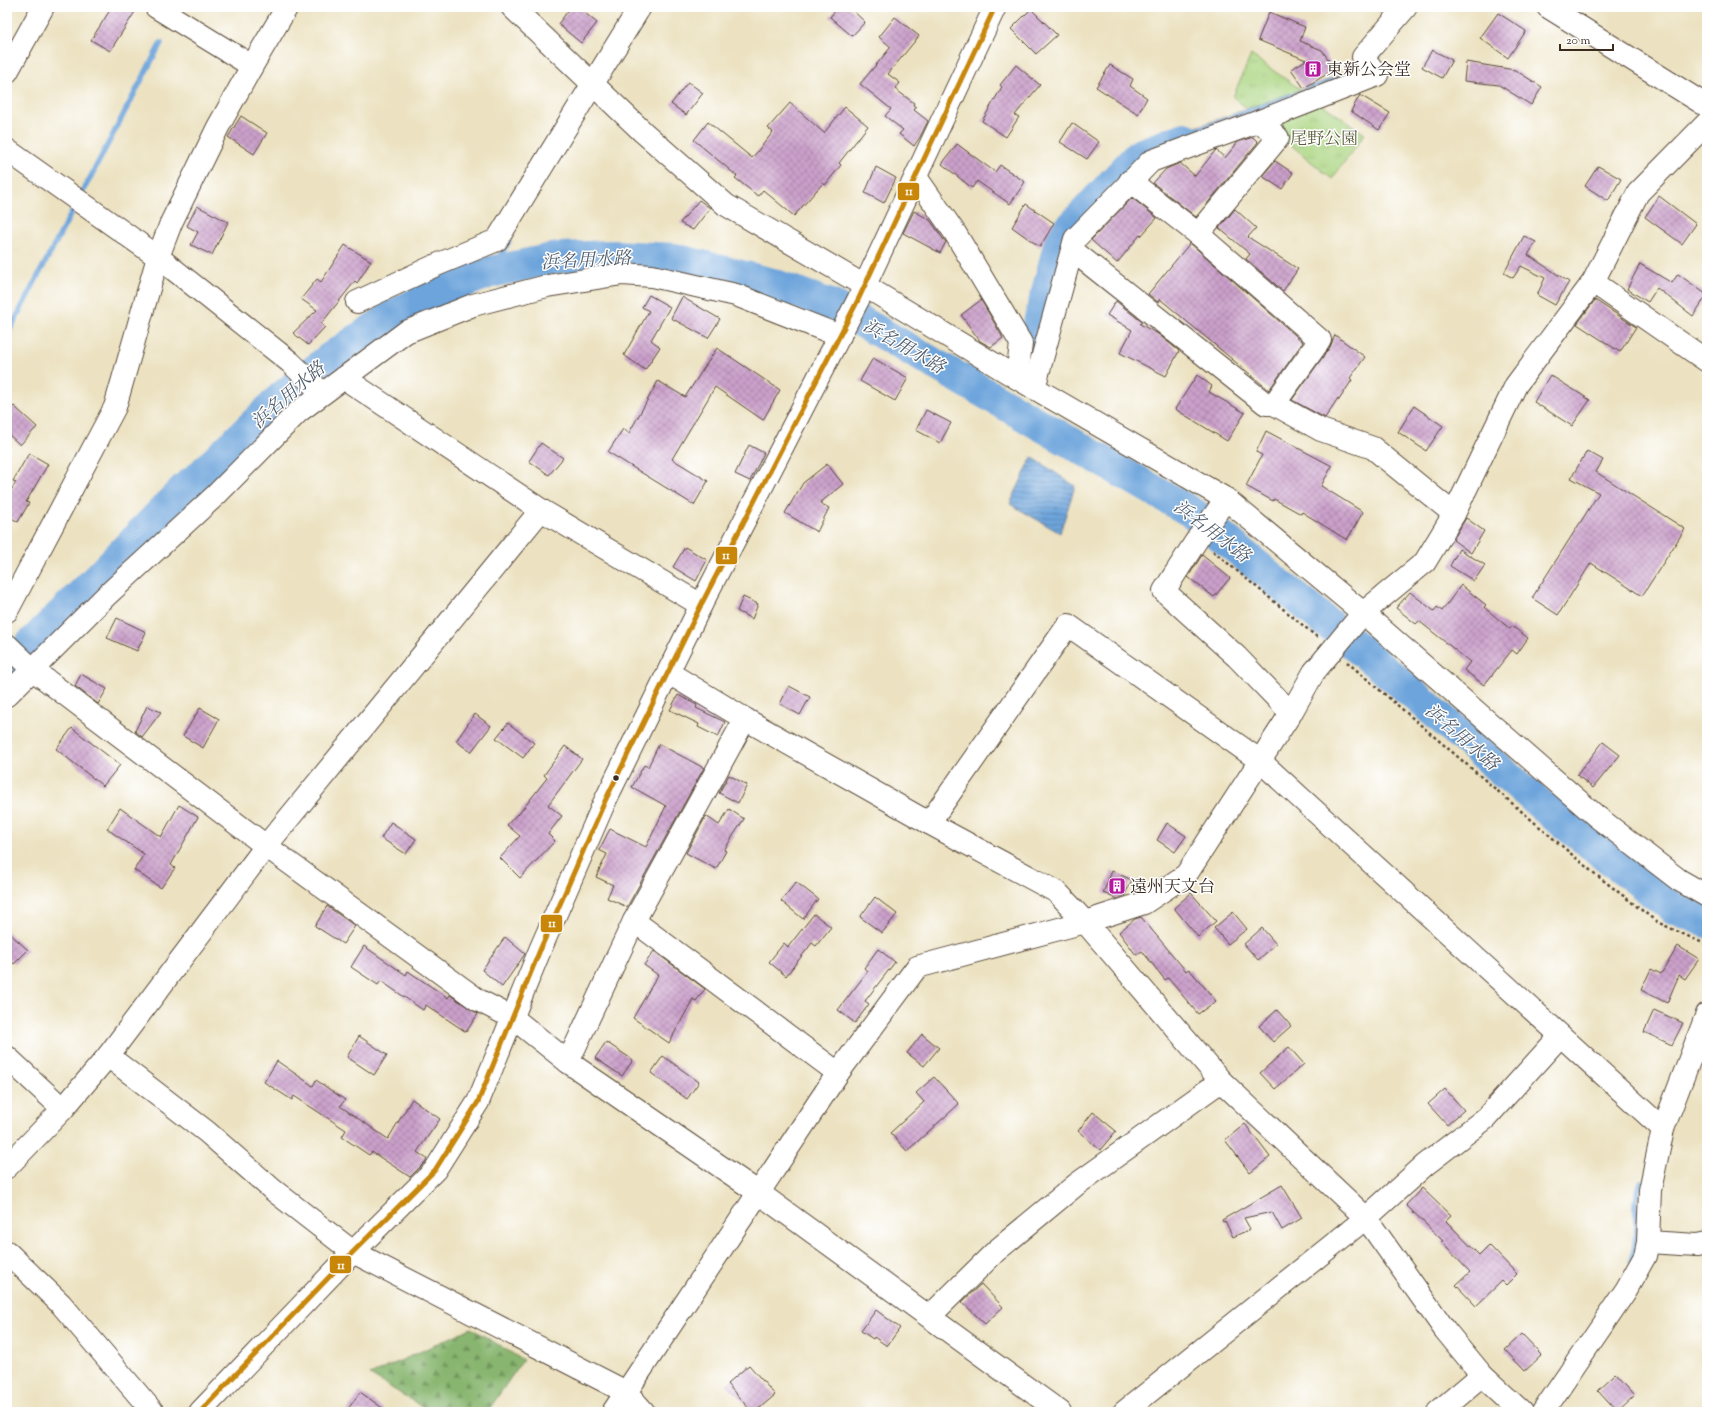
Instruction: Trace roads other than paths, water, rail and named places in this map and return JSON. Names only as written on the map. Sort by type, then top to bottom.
[{"type":"street","points":[[7,72],[43,7]]},
{"type":"street","points":[[156,7],[252,66]]},
{"type":"street","points":[[7,611],[115,407],[158,257],[172,223],[218,127],[287,7]]},
{"type":"street","points":[[512,7],[726,206],[862,293],[1026,383],[1221,506],[1360,617],[1596,816],[1679,880],[1707,896]]},
{"type":"street","points":[[357,302],[434,266],[498,240],[599,89],[640,7]]},
{"type":"street","points":[[200,1412],[353,1252],[435,1170],[478,1102],[540,950],[605,800],[701,605],[862,293],[995,7]]},
{"type":"street","points":[[1026,383],[1075,239],[1130,181],[1152,161],[1377,75],[1363,57],[1406,7]]},
{"type":"street","points":[[1548,7],[1707,106]]},
{"type":"street","points":[[1198,234],[1278,138],[1260,121]]},
{"type":"street","points":[[612,1412],[838,1073],[917,967],[1085,922],[1144,903],[1186,875],[1259,760],[1291,713],[1314,672],[1360,617],[1425,562],[1454,514],[1516,385],[1593,282],[1638,193],[1707,124]]},
{"type":"street","points":[[9,155],[86,206],[158,257],[290,362],[318,388]]},
{"type":"street","points":[[916,177],[955,233],[1021,343],[1026,383]]},
{"type":"street","points":[[1130,181],[1198,234],[1320,340],[1274,404]]},
{"type":"street","points":[[1072,250],[1266,404],[1274,404],[1320,430],[1373,448],[1454,514]]},
{"type":"street","points":[[7,695],[30,666],[216,494],[298,412],[318,388],[344,378],[406,332],[473,304],[547,286],[622,274],[652,276],[736,295],[840,336]]},
{"type":"street","points":[[1593,282],[1707,360]]},
{"type":"street","points":[[344,378],[541,510],[701,605]]},
{"type":"street","points":[[1221,506],[1198,538],[1164,591],[1237,657],[1291,713]]},
{"type":"street","points":[[7,1166],[63,1109],[108,1056],[266,846],[541,510]]},
{"type":"street","points":[[929,823],[1068,625],[1259,760],[1662,1129]]},
{"type":"street","points":[[8,646],[30,666],[266,846],[478,1000],[513,1018],[568,1062],[759,1193],[930,1316],[1055,1411]]},
{"type":"street","points":[[668,673],[745,720],[929,823],[1057,892],[1085,922],[1222,1081],[1366,1218],[1445,1330],[1482,1375],[1522,1412]]},
{"type":"street","points":[[568,1062],[634,921],[745,720]]},
{"type":"street","points":[[634,921],[838,1073]]},
{"type":"street","points":[[1542,1412],[1626,1290],[1645,1256],[1648,1242],[1650,1190],[1662,1129],[1707,1014]]},
{"type":"street","points":[[1124,1412],[1366,1218],[1425,1165],[1486,1118],[1560,1036]]},
{"type":"street","points":[[108,1056],[207,1132],[273,1190],[353,1252],[626,1392],[644,1412]]},
{"type":"street","points":[[7,1057],[63,1109]]},
{"type":"street","points":[[930,1316],[996,1251],[1077,1184],[1222,1081]]},
{"type":"street","points":[[1648,1242],[1697,1245],[1707,1243]]},
{"type":"street","points":[[7,1252],[61,1304],[153,1412]]},
{"type":"street","points":[[1438,1412],[1482,1375]]},
{"type":"water","points":[[1416,7],[1422,7],[1375,62],[1362,81],[1152,157],[1146,145],[1350,72],[1370,60]]},
{"type":"water","points":[[1032,457],[1075,486],[1060,533],[1010,504]]},
{"type":"waterway","points":[[80,197],[161,43]]},
{"type":"waterway","points":[[1026,373],[1061,238],[1139,155],[1185,138]]},
{"type":"waterway","points":[[7,335],[76,204]]},
{"type":"waterway","points":[[490,272],[509,241]]},
{"type":"waterway","name":"浜名用水路","points":[[7,668],[93,583],[185,488],[198,478],[282,397],[329,359],[394,315],[443,290],[490,272],[558,258],[615,256],[674,259],[773,284],[836,307],[1193,513],[1403,685],[1547,810],[1672,907],[1707,922]]},
{"type":"waterway","points":[[1700,1011],[1707,994]]},
{"type":"waterway","points":[[1631,1260],[1635,1246],[1636,1201],[1641,1182]]},
{"type":"place","name":"東新公会堂","points":[[1313,69]]},
{"type":"place","name":"遠州天文台","points":[[1117,886]]},
{"type":"park label","name":"尾野公園","points":[[1324,138]]}]
